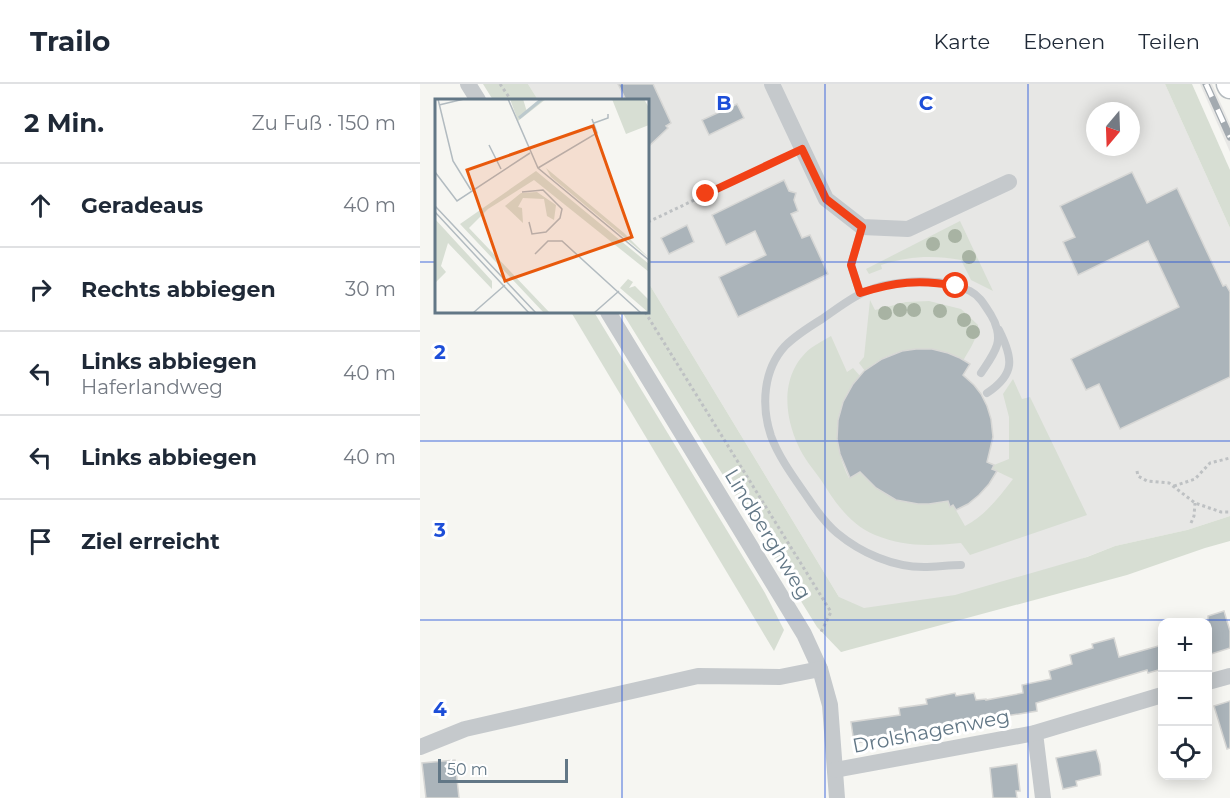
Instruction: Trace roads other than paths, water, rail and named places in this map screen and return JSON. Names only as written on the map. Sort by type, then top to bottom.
[{"type":"street","points":[[468,84],[477,99]]},
{"type":"street","points":[[772,84],[826,199],[862,227],[908,229],[1009,182]]},
{"type":"street","name":"Lindberghweg","points":[[609,314],[804,634],[820,669],[830,705],[837,798]]},
{"type":"street","points":[[420,747],[465,729],[698,676],[780,677],[820,669]]},
{"type":"street","points":[[1212,681],[1230,676]]},
{"type":"street","name":"Drolshagenweg","points":[[835,770],[1035,733],[1158,697]]},
{"type":"street","name":"Drolshagenweg","points":[[1035,733],[1043,798]]},
{"type":"lane","points":[[860,293],[851,265],[862,227]]},
{"type":"lane","points":[[961,564],[923,567],[892,562],[864,552],[836,532],[816,510],[795,480],[771,436],[765,405],[765,387],[776,357],[785,346],[860,293],[880,286],[926,281],[971,292],[982,301],[994,319],[1011,362],[1002,379],[987,393]]},
{"type":"lane","points":[[981,373],[997,347],[998,337],[994,319]]},
{"type":"railway","points":[[1206,84],[1230,137]]}]
